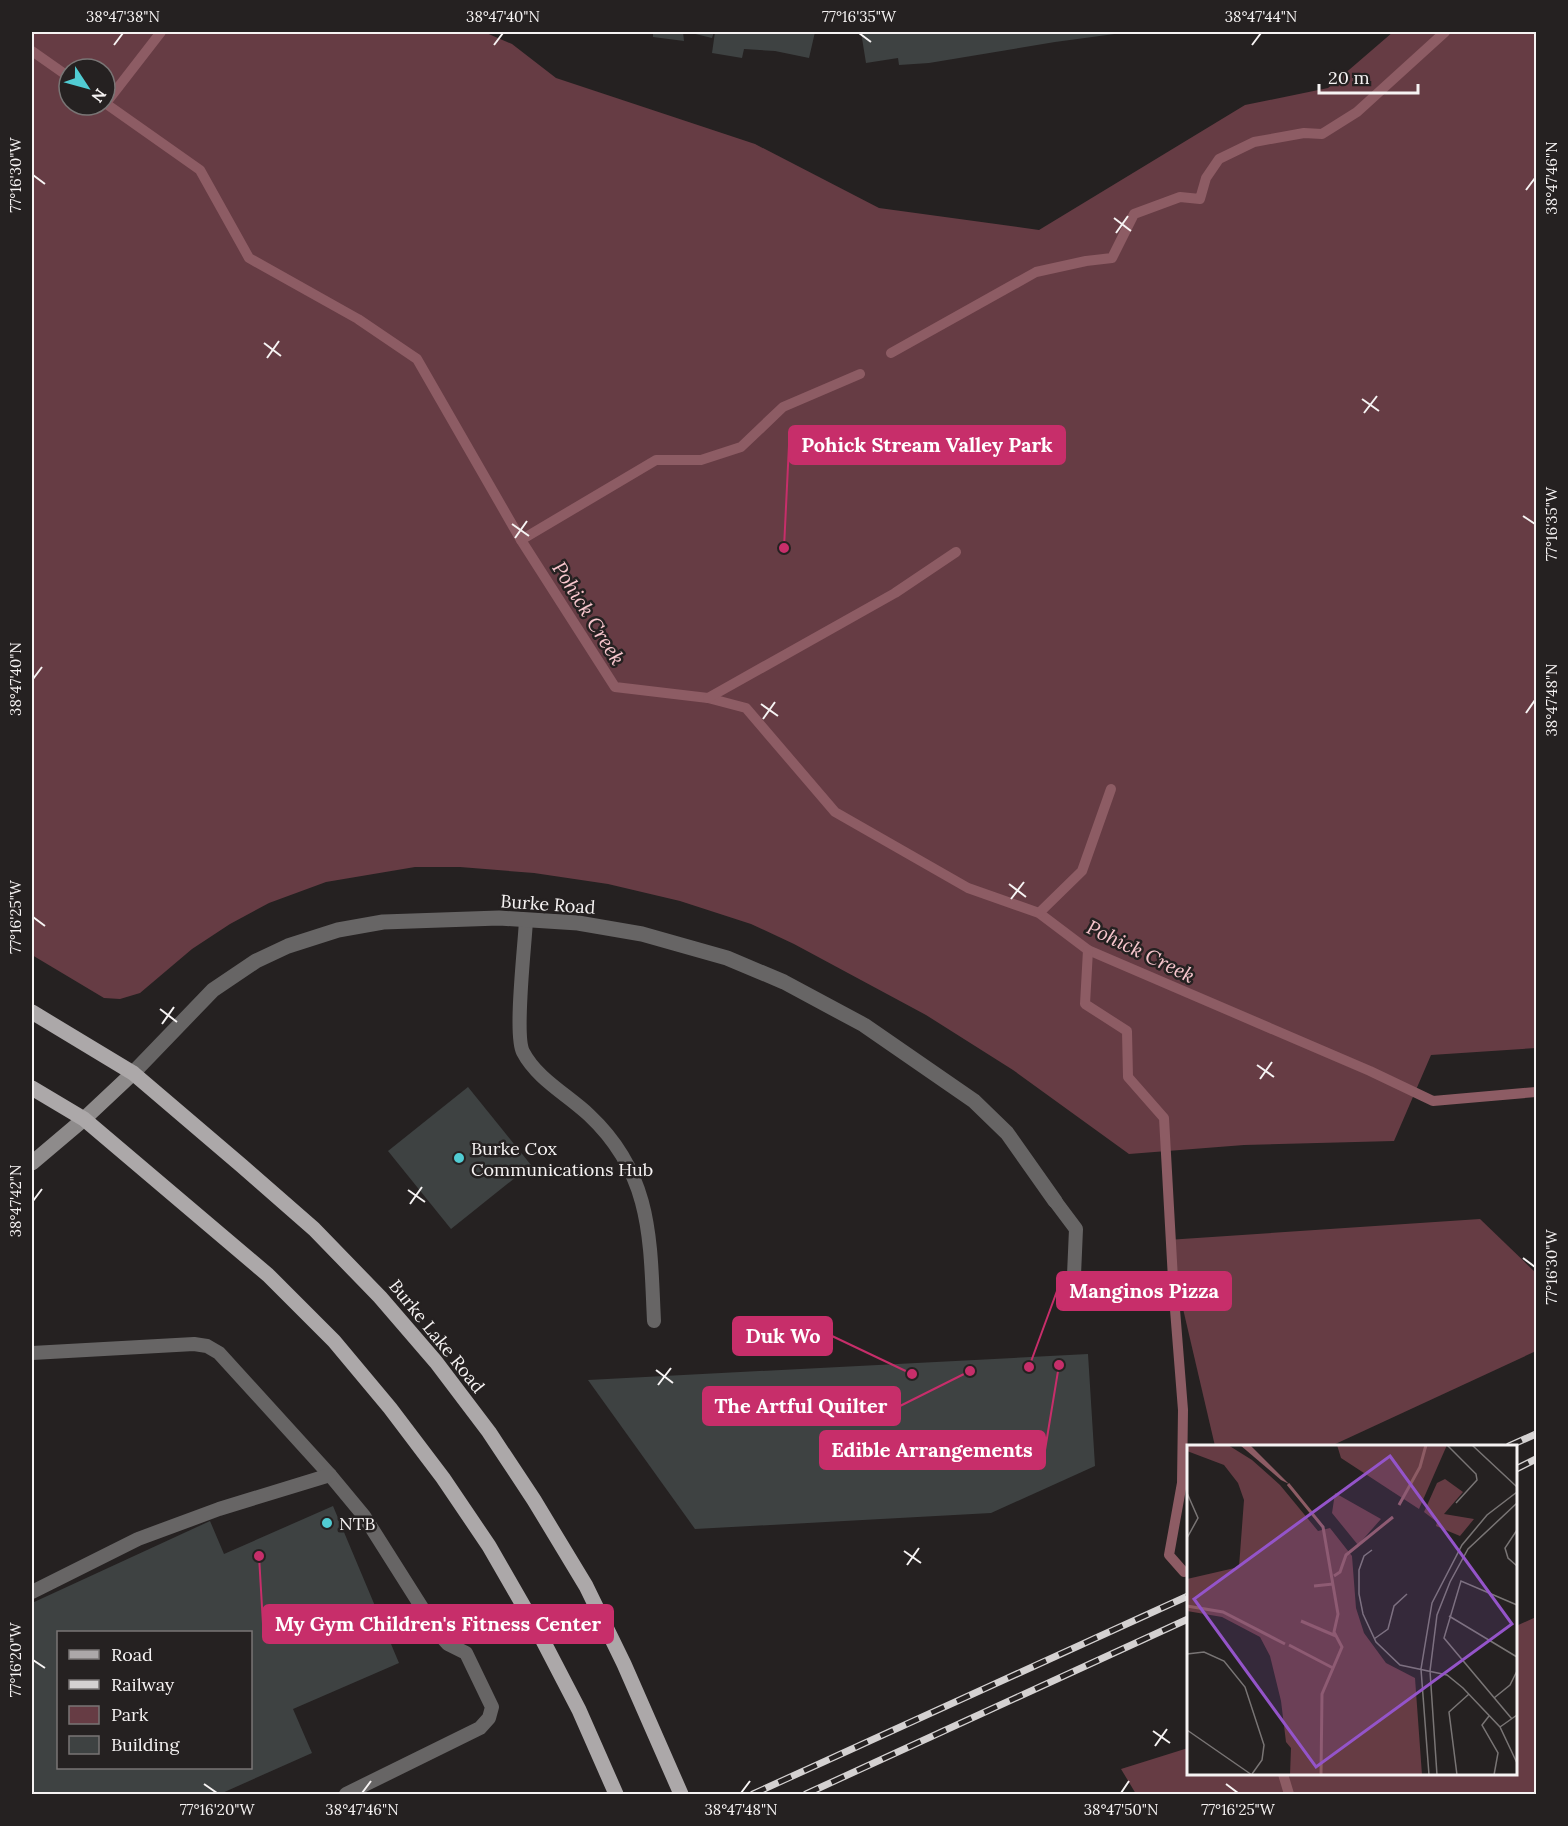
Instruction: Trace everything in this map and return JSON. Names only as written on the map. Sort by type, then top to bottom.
[{"type":"main road","name":"Burke Lake Road","points":[[32,1012],[133,1073],[314,1229],[380,1297],[436,1362],[489,1432],[586,1586],[624,1664],[681,1794]]},
{"type":"main road","points":[[32,1088],[84,1119],[268,1275],[334,1341],[390,1408],[443,1478],[489,1546],[539,1633],[579,1710],[616,1794]]},
{"type":"street","name":"Burke Road","points":[[32,1163],[133,1073],[213,990],[256,961],[288,946],[338,930],[382,922],[499,918],[578,923],[642,934],[727,958],[784,982],[864,1025],[974,1101],[1007,1133],[1055,1201]]},
{"type":"lane","points":[[526,920],[520,1019],[522,1051],[538,1071],[590,1115],[618,1148],[637,1185],[648,1223],[654,1321]]},
{"type":"lane","points":[[1055,1201],[1076,1229],[1073,1298]]},
{"type":"lane","points":[[32,1353],[194,1344],[207,1346],[219,1353],[330,1475],[364,1516],[438,1633],[448,1644],[466,1653],[492,1707],[489,1718],[480,1728],[346,1794]]},
{"type":"lane","points":[[32,1592],[138,1539],[219,1509],[330,1475]]},
{"type":"green space","points":[[32,32],[484,32],[512,44],[556,78],[755,144],[879,208],[1039,230],[1245,105],[1328,88],[1393,32],[1536,32],[1536,1048],[1431,1055],[1394,1141],[1244,1145],[1129,1154],[1013,1070],[926,1015],[794,944],[751,924],[680,901],[608,884],[534,873],[460,867],[415,867],[326,882],[269,903],[230,924],[192,949],[140,993],[120,999],[104,998],[32,955]]},
{"type":"green space","points":[[1480,1219],[1536,1273],[1536,1351],[1333,1445],[1215,1445],[1167,1240]]},
{"type":"green space","points":[[1536,1617],[1536,1794],[1136,1794],[1121,1769],[1187,1748],[1187,1775],[1517,1775],[1517,1626]]},
{"type":"building","points":[[653,32],[683,32],[684,41],[653,37]]},
{"type":"building","points":[[687,32],[714,32],[712,38]]},
{"type":"building","points":[[715,32],[815,32],[809,58],[775,51],[744,49],[742,58],[712,53]]},
{"type":"building","points":[[861,32],[1122,33],[929,63],[899,65],[898,58],[866,63]]},
{"type":"building","name":"Burke Cox Communications Hub","points":[[468,1087],[531,1165],[451,1229],[388,1151]]},
{"type":"building","points":[[1088,1354],[1095,1466],[991,1513],[695,1529],[588,1380]]},
{"type":"building","points":[[333,1506],[399,1663],[293,1709],[312,1753],[220,1794],[32,1794],[32,1603],[210,1521],[224,1554]]},
{"type":"waterway","points":[[117,89],[161,32]]},
{"type":"waterway","points":[[891,353],[1036,272],[1112,258],[1134,214],[1180,197],[1200,199],[1206,178],[1219,159],[1254,142],[1304,133],[1322,134],[1357,112],[1445,32]]},
{"type":"waterway","name":"Pohick Creek","points":[[32,51],[57,69]]},
{"type":"waterway","name":"Pohick Creek","points":[[117,111],[200,170],[249,258],[358,319],[417,359],[521,540],[615,687],[708,698],[746,708],[835,812],[968,888],[1039,913],[1088,950],[1370,1071],[1433,1101],[1536,1092]]},
{"type":"waterway","points":[[521,540],[656,460],[701,460],[741,447],[783,407],[860,374]]},
{"type":"waterway","points":[[708,698],[895,593],[956,552]]},
{"type":"waterway","points":[[1039,913],[1082,871],[1111,789]]},
{"type":"waterway","points":[[1088,950],[1085,1004],[1127,1031],[1128,1077],[1164,1118],[1183,1410],[1182,1483],[1169,1555],[1184,1572]]},
{"type":"waterway","points":[[1283,1775],[1289,1794]]},
{"type":"railway","points":[[1511,1445],[1536,1434]]},
{"type":"railway","points":[[1517,1468],[1536,1459]]},
{"type":"railway","points":[[753,1794],[1187,1596]]},
{"type":"railway","points":[[806,1794],[1187,1619]]},
{"type":"place","name":"Pohick Stream Valley Park","points":[[784,548]]},
{"type":"place","name":"Burke Cox Communications Hub","points":[[459,1158]]},
{"type":"place","name":"Edible Arrangements","points":[[1059,1365]]},
{"type":"place","name":"Manginos Pizza","points":[[1029,1367]]},
{"type":"place","name":"The Artful Quilter","points":[[970,1371]]},
{"type":"place","name":"Duk Wo","points":[[912,1374]]},
{"type":"place","name":"NTB","points":[[327,1523]]},
{"type":"place","name":"My Gym Children's Fitness Center","points":[[259,1556]]}]
